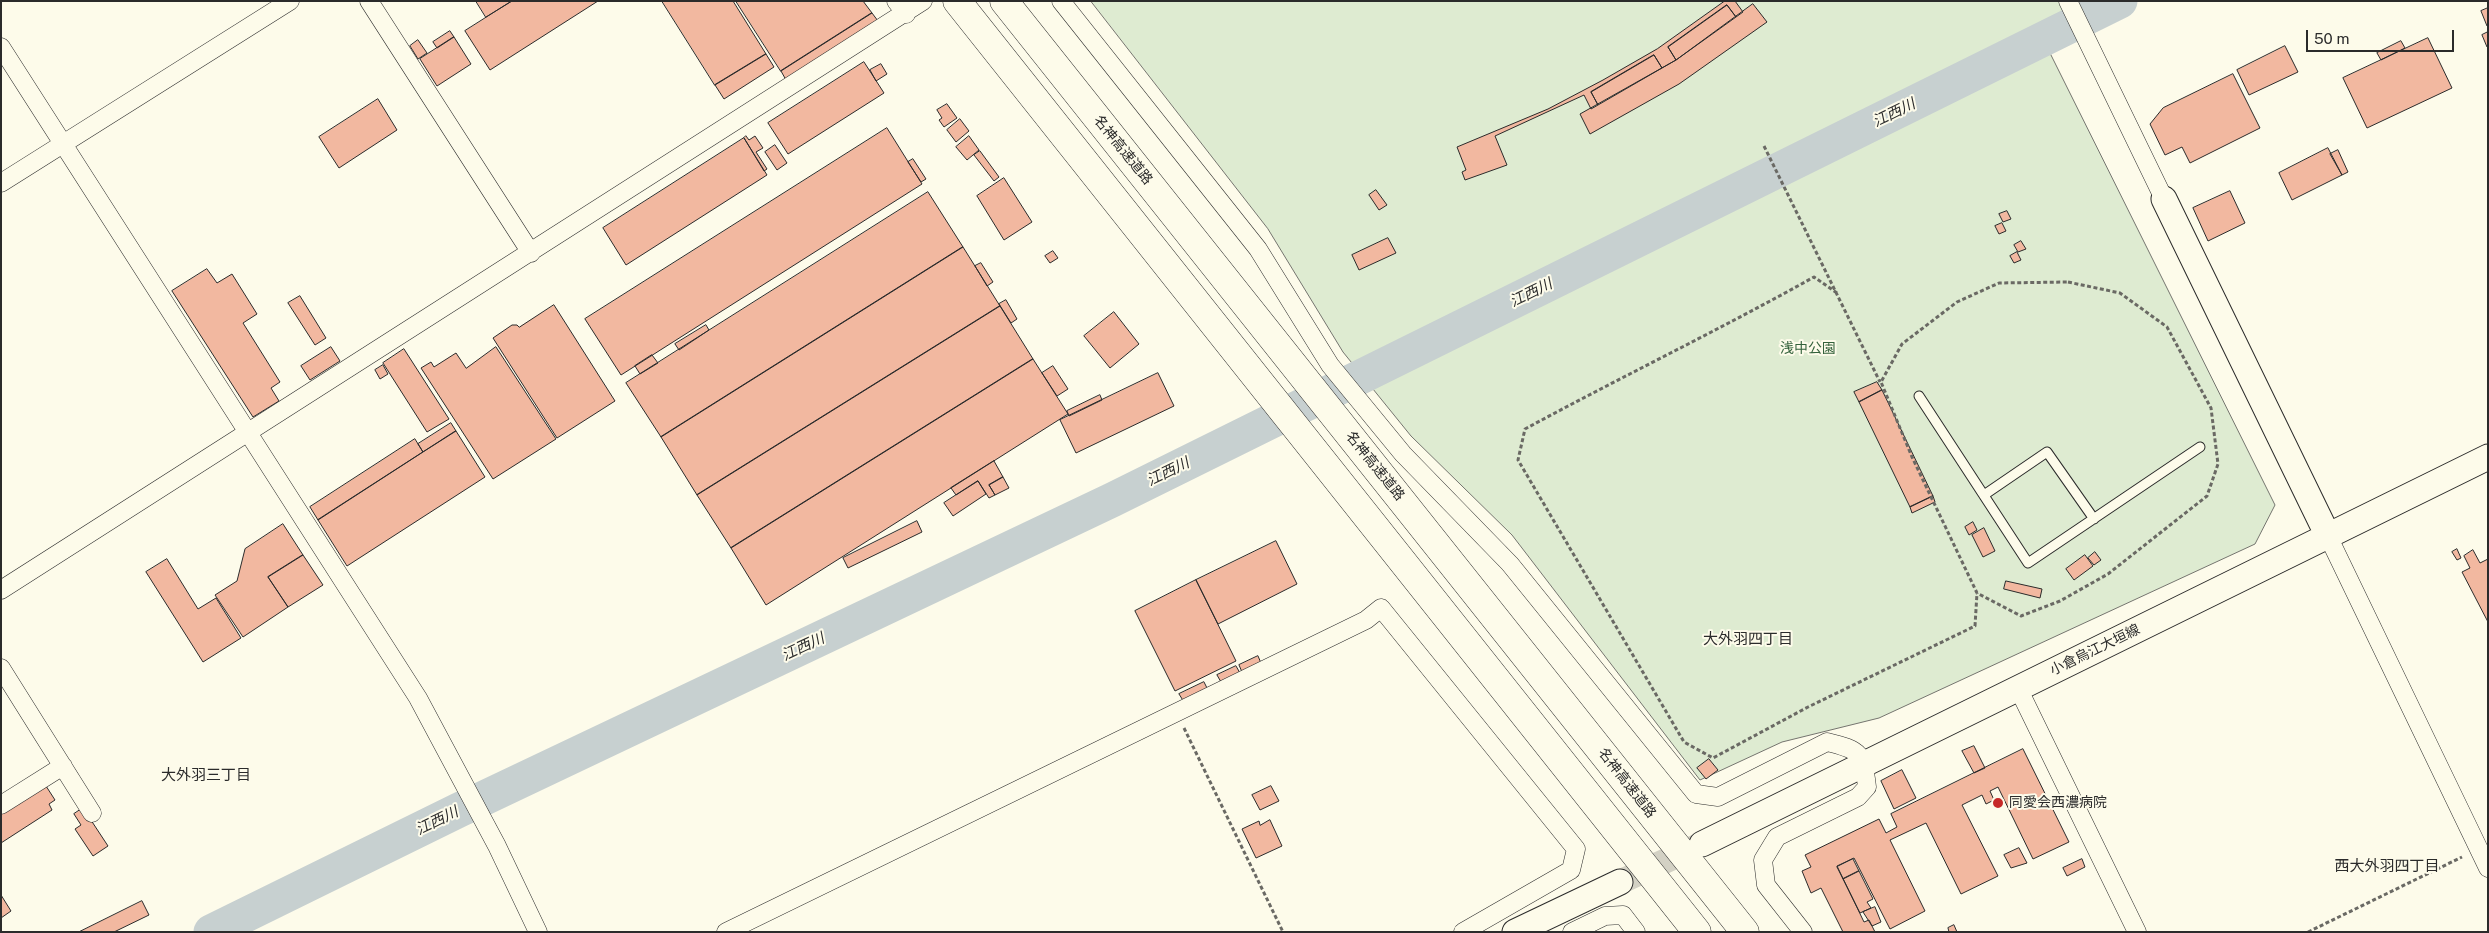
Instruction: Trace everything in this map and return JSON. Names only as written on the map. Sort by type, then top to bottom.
[{"type":"highway","points":[[957,1],[1351,494],[1697,932]]},
{"type":"highway","name":"名神高速道路","points":[[1004,1],[1745,932]]},
{"type":"main road","points":[[2164,199],[2327,534]]},
{"type":"main road","name":"小倉烏江大垣線","points":[[1702,844],[2327,534],[2488,457]]},
{"type":"main road","points":[[1515,932],[1620,882]]},
{"type":"street","points":[[1,183],[290,1]]},
{"type":"street","points":[[369,1],[531,253]]},
{"type":"street","points":[[1,590],[531,253],[901,8],[924,1]]},
{"type":"street","points":[[1061,1],[1258,249],[1330,365],[1403,454],[1510,564],[1696,794],[1718,797],[1827,742],[1853,748],[1864,762],[1867,787],[1858,797],[1777,837],[1763,860],[1766,885],[1803,932]]},
{"type":"street","points":[[2070,4],[2164,199]]},
{"type":"street","points":[[1,47],[418,698],[497,846],[538,932]]},
{"type":"street","points":[[2327,534],[2483,847],[2488,868]]},
{"type":"street","points":[[726,932],[1177,714],[1366,620],[1381,608],[1576,849],[1571,870],[1463,932]]},
{"type":"street","points":[[1,668],[92,813]]},
{"type":"street","points":[[2018,688],[2137,932]]},
{"type":"street","points":[[1,805],[63,766]]},
{"type":"street","points":[[1572,932],[1605,916],[1623,915],[1636,932]]},
{"type":"lane","points":[[1919,396],[2028,563],[2200,447]]},
{"type":"lane","points":[[1984,495],[2048,452],[2094,518]]},
{"type":"path","points":[[1764,146],[1837,293],[1880,382],[1912,457],[1977,592],[1975,626],[1808,707],[1713,758],[1684,742],[1518,460],[1525,429],[1632,371],[1744,316],[1814,277],[1837,293]]},
{"type":"path","points":[[1880,382],[1902,344],[1957,302],[1999,283],[2068,282],[2120,293],[2167,327],[2211,408],[2218,464],[2207,496],[2108,574],[2060,600],[2021,616],[1977,592]]},
{"type":"path","points":[[1177,714],[1283,932]]},
{"type":"path","points":[[2308,932],[2483,847]]},
{"type":"green space","name":"浅中公園","points":[[1091,1],[2120,1],[2043,39],[2275,505],[2255,544],[1879,718],[1782,742],[1700,780],[1512,535],[1411,436],[1343,352],[1268,229]]},
{"type":"building","points":[[476,1],[512,1],[486,17]]},
{"type":"building","points":[[512,1],[598,1],[490,70],[465,31]]},
{"type":"building","points":[[662,1],[733,1],[766,54],[715,85]]},
{"type":"building","points":[[736,1],[863,1],[872,13],[781,71]]},
{"type":"building","points":[[1725,1],[1735,1],[1743,12],[1736,17],[1727,5],[1668,47],[1676,60],[1662,68],[1654,55],[1591,92],[1598,105],[1591,109],[1584,95],[1495,136],[1507,165],[1465,180],[1462,172],[1466,170],[1457,147],[1548,109],[1603,80],[1657,49]]},
{"type":"building","points":[[1753,4],[1767,22],[1679,84],[1590,134],[1580,114],[1676,60]]},
{"type":"building","points":[[1727,5],[1736,17],[1676,60],[1668,47]]},
{"type":"building","points":[[2488,8],[2488,25],[2487,26],[2481,11]]},
{"type":"building","points":[[872,13],[878,21],[786,80],[781,71]]},
{"type":"building","points":[[450,31],[454,37],[437,48],[433,42]]},
{"type":"building","points":[[2488,32],[2488,46],[2487,47],[2482,35]]},
{"type":"building","points":[[454,37],[471,64],[437,86],[420,59]]},
{"type":"building","points":[[2428,38],[2452,88],[2367,128],[2343,78]]},
{"type":"building","points":[[418,40],[427,53],[418,59],[410,46]]},
{"type":"building","points":[[2401,41],[2405,48],[2381,60],[2377,53]]},
{"type":"building","points":[[2285,46],[2298,72],[2249,95],[2237,70]]},
{"type":"building","points":[[766,54],[774,67],[724,99],[715,85]]},
{"type":"building","points":[[1654,55],[1662,68],[1598,105],[1591,92]]},
{"type":"building","points":[[864,62],[884,93],[788,154],[768,123]]},
{"type":"building","points":[[881,64],[887,74],[876,81],[870,70]]},
{"type":"building","points":[[2233,74],[2260,128],[2190,163],[2182,147],[2165,155],[2150,124],[2163,108]]},
{"type":"building","points":[[378,99],[397,130],[339,168],[319,137]]},
{"type":"building","points":[[947,104],[957,118],[944,127],[939,120],[942,118],[937,110]]},
{"type":"building","points":[[960,119],[969,131],[956,142],[947,130]]},
{"type":"building","points":[[887,128],[922,184],[621,375],[585,319]]},
{"type":"building","points":[[746,136],[749,140],[755,136],[763,148],[756,152],[767,169],[764,171],[744,138]]},
{"type":"building","points":[[969,136],[979,150],[967,160],[956,147]]},
{"type":"building","points":[[744,138],[767,175],[626,265],[603,228]]},
{"type":"building","points":[[775,145],[787,163],[777,170],[765,152]]},
{"type":"building","points":[[2328,148],[2342,175],[2292,200],[2279,173]]},
{"type":"building","points":[[2338,150],[2348,172],[2342,175],[2330,154]]},
{"type":"building","points":[[980,151],[999,177],[994,181],[974,155]]},
{"type":"building","points":[[913,159],[926,179],[921,182],[908,162]]},
{"type":"building","points":[[1004,178],[1032,222],[1004,240],[977,196]]},
{"type":"building","points":[[1376,190],[1387,205],[1379,210],[1369,195]]},
{"type":"building","points":[[2230,191],[2245,223],[2208,241],[2193,208]]},
{"type":"building","points":[[928,192],[963,247],[661,437],[626,383]]},
{"type":"building","points":[[2007,211],[2011,219],[2003,222],[1999,214]]},
{"type":"building","points":[[2002,223],[2006,231],[1999,234],[1995,226]]},
{"type":"building","points":[[1388,238],[1396,253],[1359,270],[1352,255]]},
{"type":"building","points":[[2021,241],[2026,249],[2018,252],[2014,245]]},
{"type":"building","points":[[963,247],[1000,306],[697,495],[661,437]]},
{"type":"building","points":[[1053,251],[1058,258],[1050,263],[1045,256]]},
{"type":"building","points":[[2017,252],[2021,260],[2014,263],[2010,256]]},
{"type":"building","points":[[981,263],[993,282],[987,286],[975,266]]},
{"type":"building","points":[[207,269],[217,283],[232,274],[257,314],[243,323],[280,382],[271,388],[279,401],[253,417],[172,291]]},
{"type":"building","points":[[300,296],[326,338],[315,345],[288,303]]},
{"type":"building","points":[[1006,300],[1017,319],[1011,323],[999,304]]},
{"type":"building","points":[[554,305],[615,401],[557,438],[493,338],[512,325],[519,327]]},
{"type":"building","points":[[1000,306],[1033,359],[731,548],[697,495]]},
{"type":"building","points":[[1114,312],[1139,344],[1110,368],[1084,336]]},
{"type":"building","points":[[706,325],[709,330],[679,350],[675,344]]},
{"type":"building","points":[[331,347],[340,361],[310,380],[301,366]]},
{"type":"building","points":[[496,347],[556,439],[493,479],[421,368],[431,362],[434,367],[456,353],[466,368]]},
{"type":"building","points":[[404,349],[449,419],[427,432],[383,363]]},
{"type":"building","points":[[652,355],[658,363],[640,374],[635,366]]},
{"type":"building","points":[[1033,359],[1068,414],[766,605],[731,548]]},
{"type":"building","points":[[383,365],[388,374],[380,379],[375,370]]},
{"type":"building","points":[[1053,366],[1068,389],[1057,396],[1042,373]]},
{"type":"building","points":[[1158,373],[1174,406],[1076,453],[1060,420]]},
{"type":"building","points":[[1877,382],[1882,390],[1859,402],[1854,392]]},
{"type":"building","points":[[1882,390],[1933,496],[1910,507],[1859,402]]},
{"type":"building","points":[[1100,395],[1102,400],[1069,416],[1067,411]]},
{"type":"building","points":[[451,423],[456,431],[423,452],[418,444]]},
{"type":"building","points":[[456,431],[485,477],[347,566],[318,520]]},
{"type":"building","points":[[415,439],[423,452],[318,520],[310,507]]},
{"type":"building","points":[[994,461],[1003,477],[989,485],[995,495],[989,498],[978,481],[956,495],[951,488]]},
{"type":"building","points":[[1003,477],[1009,488],[995,495],[989,485]]},
{"type":"building","points":[[978,481],[986,494],[953,516],[944,503]]},
{"type":"building","points":[[1933,496],[1935,502],[1912,513],[1910,507]]},
{"type":"building","points":[[917,521],[922,532],[848,568],[843,558]]},
{"type":"building","points":[[1973,522],[1977,530],[1969,535],[1965,527]]},
{"type":"building","points":[[283,524],[303,555],[268,577],[288,607],[243,637],[215,595],[237,581],[245,549]]},
{"type":"building","points":[[1984,528],[1995,551],[1983,557],[1972,535]]},
{"type":"building","points":[[1276,541],[1297,584],[1218,624],[1196,580]]},
{"type":"building","points":[[2457,549],[2461,558],[2457,560],[2452,552]]},
{"type":"building","points":[[2473,550],[2480,563],[2488,559],[2488,622],[2462,572],[2470,568],[2464,556]]},
{"type":"building","points":[[2095,552],[2101,560],[2094,565],[2088,558]]},
{"type":"building","points":[[303,555],[323,585],[288,607],[268,577]]},
{"type":"building","points":[[2085,555],[2093,566],[2074,580],[2066,569]]},
{"type":"building","points":[[167,559],[198,609],[216,598],[241,638],[203,662],[146,572]]},
{"type":"building","points":[[1196,580],[1236,661],[1175,691],[1135,611]]},
{"type":"building","points":[[2006,581],[2042,589],[2040,598],[2004,589]]},
{"type":"building","points":[[1258,656],[1261,663],[1242,672],[1239,665]]},
{"type":"building","points":[[1236,666],[1240,673],[1221,682],[1217,675]]},
{"type":"building","points":[[1204,682],[1208,690],[1184,702],[1179,694]]},
{"type":"building","points":[[1974,746],[1985,768],[1974,773],[1962,751]]},
{"type":"building","points":[[2023,749],[2069,842],[2033,859],[1998,787],[1990,791],[1994,800],[1986,804],[1982,795],[1962,805],[1998,876],[1961,894],[1926,823],[1890,840],[1925,911],[1890,929],[1854,858],[1837,866],[1864,922],[1869,920],[1875,932],[1843,932],[1821,888],[1811,893],[1802,871],[1811,867],[1805,855],[1879,819],[1886,833],[1897,827],[1891,814]]},
{"type":"building","points":[[1709,759],[1718,770],[1706,779],[1697,768]]},
{"type":"building","points":[[1902,770],[1916,798],[1894,809],[1881,781]]},
{"type":"building","points":[[46,786],[55,800],[49,804],[52,810],[1,843],[1,814]]},
{"type":"building","points":[[1271,786],[1279,801],[1260,810],[1252,795]]},
{"type":"building","points":[[83,808],[108,846],[93,856],[75,829],[81,825],[74,814]]},
{"type":"building","points":[[1270,820],[1282,846],[1256,858],[1242,829],[1259,821],[1260,825]]},
{"type":"building","points":[[2019,848],[2027,863],[2011,868],[2004,855]]},
{"type":"building","points":[[1853,859],[1859,871],[1843,879],[1837,867]]},
{"type":"building","points":[[2082,859],[2085,867],[2067,876],[2063,868]]},
{"type":"building","points":[[1859,871],[1873,899],[1867,902],[1871,908],[1860,913],[1843,879]]},
{"type":"building","points":[[1,895],[11,911],[1,918]]},
{"type":"building","points":[[142,901],[149,915],[114,932],[79,932]]},
{"type":"building","points":[[1875,907],[1881,922],[1872,926],[1863,912]]},
{"type":"building","points":[[1954,925],[1957,932],[1949,932],[1948,928]]},
{"type":"waterway","name":"江西川","points":[[211,932],[459,810],[1112,500],[2120,1]]},
{"type":"tunnel","points":[[1620,882],[1700,845]]},
{"type":"place","name":"同愛会西濃病院","points":[[1998,803]]},
{"type":"district","name":"大外羽四丁目","points":[[1748,639]]},
{"type":"district","name":"大外羽三丁目","points":[[206,775]]},
{"type":"district","name":"西大外羽四丁目","points":[[2387,866]]}]
